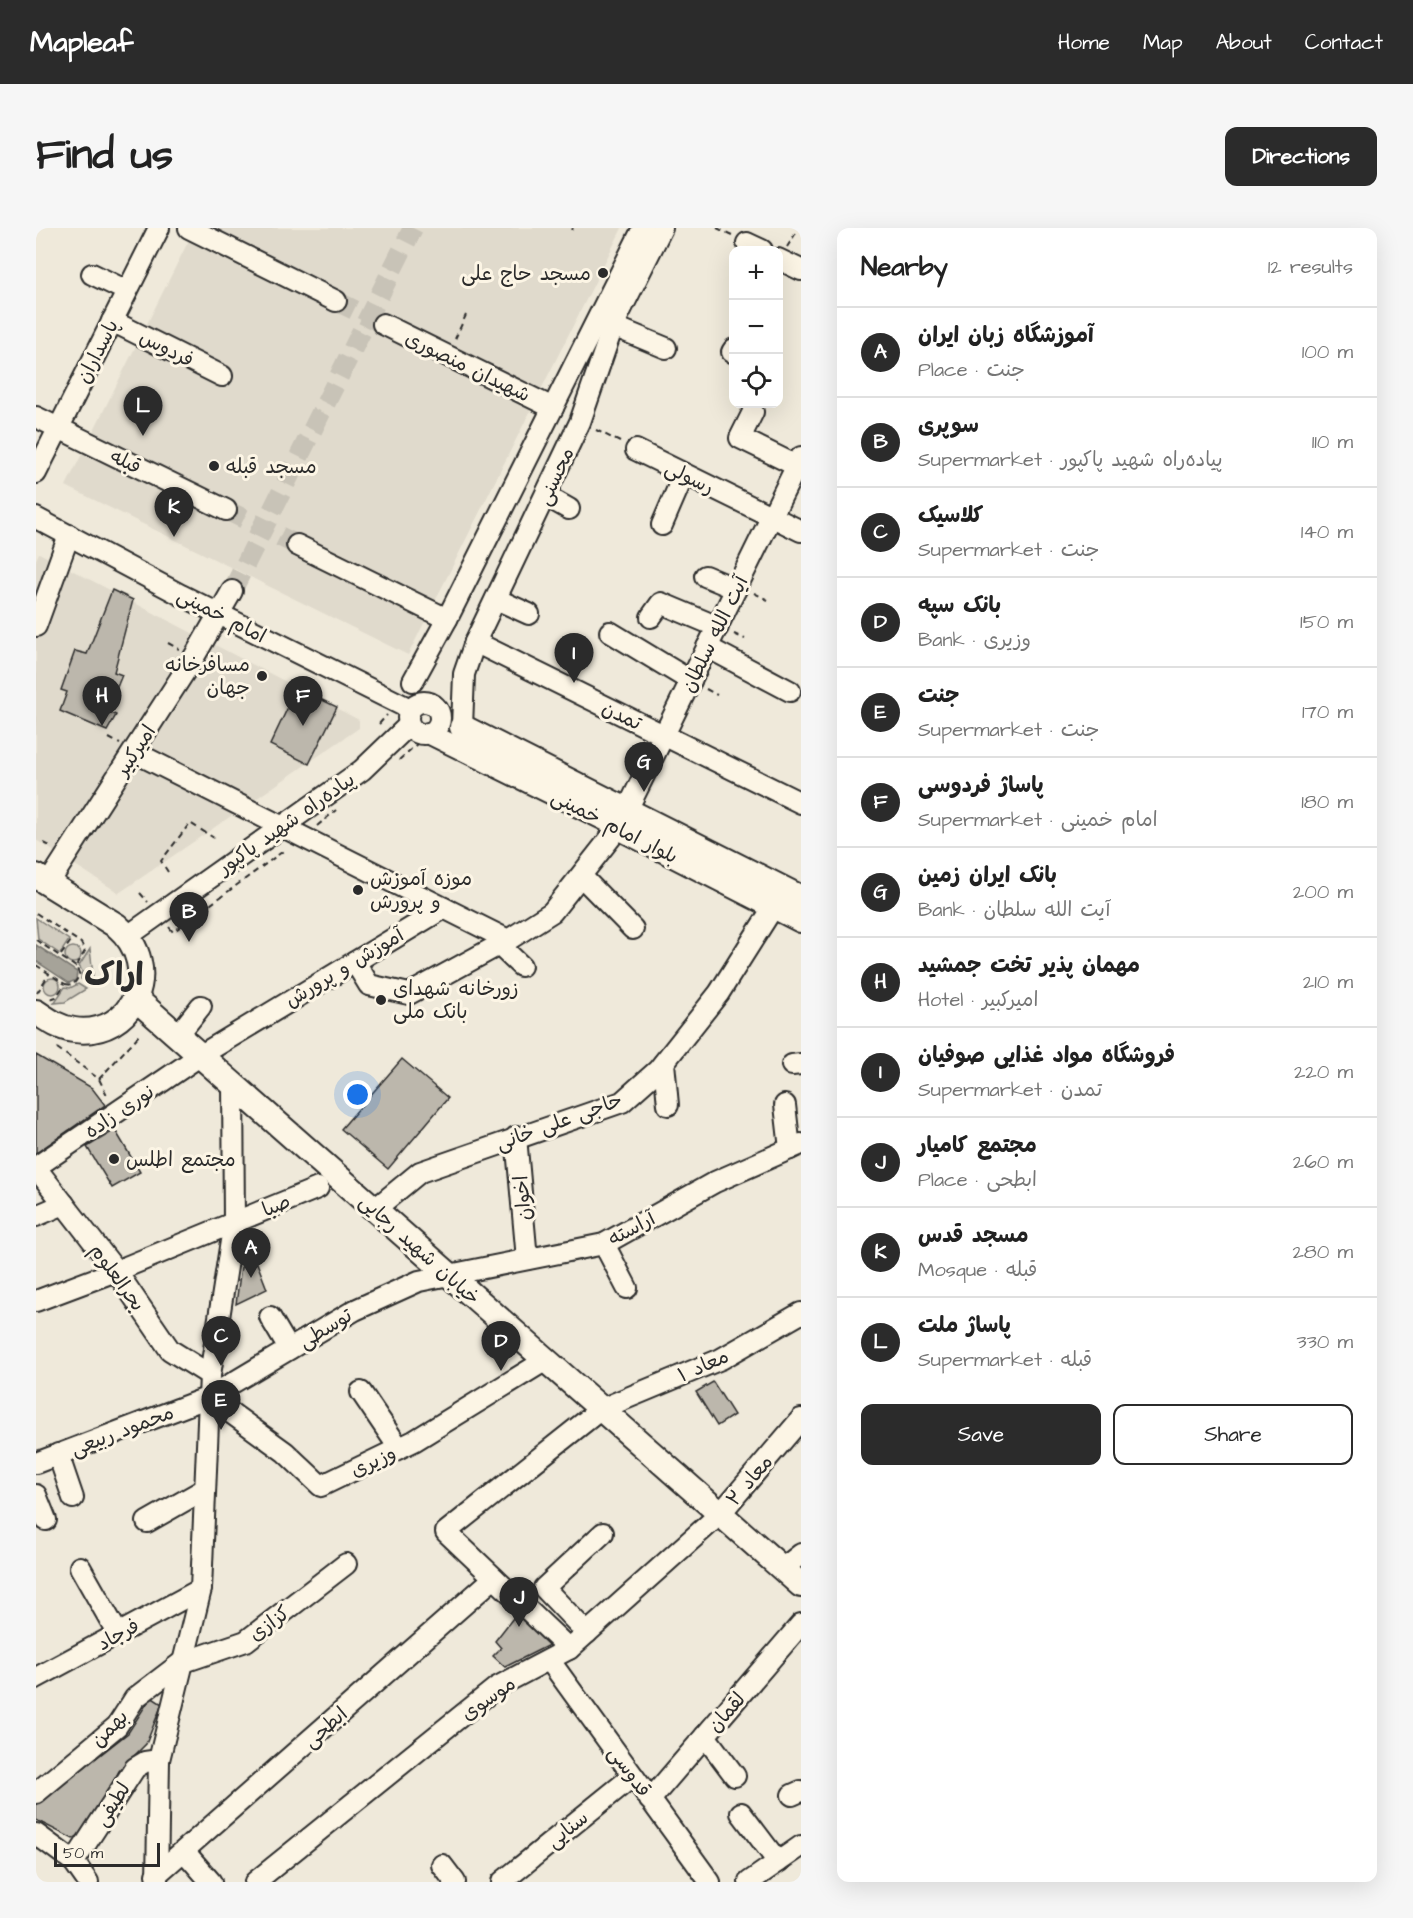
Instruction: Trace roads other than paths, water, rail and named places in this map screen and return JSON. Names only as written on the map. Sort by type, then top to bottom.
[{"type":"main road","name":"بلوار امام خمینی","points":[[462,727],[801,920]]},
{"type":"main road","name":"بلوار امام خمینی","points":[[623,819],[801,898]]},
{"type":"main road","points":[[40,1018],[61,1028],[76,1031],[105,1026],[117,1019],[135,998],[139,988],[141,961],[128,936],[117,926],[42,880]]},
{"type":"main road","name":"خیابان شهید رجایی","points":[[135,998],[801,1585]]},
{"type":"street","name":"پاسداران","points":[[36,473],[112,321],[136,282],[159,228]]},
{"type":"street","points":[[189,228],[336,301]]},
{"type":"street","points":[[412,681],[447,619],[643,228]]},
{"type":"street","name":"محسنی","points":[[462,727],[464,674],[475,642],[580,422],[614,326],[662,228]]},
{"type":"street","points":[[783,262],[801,270]]},
{"type":"street","points":[[92,274],[136,282]]},
{"type":"street","name":"فردوس","points":[[112,321],[222,376]]},
{"type":"street","name":"شهیدان منصوری","points":[[383,324],[553,408]]},
{"type":"street","points":[[614,326],[666,348]]},
{"type":"street","points":[[753,412],[740,438],[799,461]]},
{"type":"street","name":"قبله","points":[[36,417],[226,510]]},
{"type":"street","name":"رسولی","points":[[636,450],[801,531]]},
{"type":"street","name":"آیت الله سلطان","points":[[623,819],[799,461]]},
{"type":"street","points":[[662,525],[684,474]]},
{"type":"street","points":[[546,496],[569,509]]},
{"type":"street","name":"امام خمینی","points":[[36,518],[410,717]]},
{"type":"street","points":[[36,626],[69,535]]},
{"type":"street","points":[[297,545],[447,619]]},
{"type":"street","points":[[705,576],[736,589]]},
{"type":"street","name":"امیرکبیر","points":[[42,880],[134,752],[232,591]]},
{"type":"street","points":[[496,599],[529,614]]},
{"type":"street","points":[[651,617],[662,603],[718,627]]},
{"type":"street","points":[[610,632],[691,681]]},
{"type":"street","name":"تمدن","points":[[475,642],[664,736],[799,798]]},
{"type":"street","points":[[707,647],[790,691]]},
{"type":"street","points":[[428,702],[436,706],[440,714],[438,726],[428,734],[415,732],[410,717],[416,703],[428,702]]},
{"type":"street","name":"بلوار امام خمینی","points":[[440,714],[462,727]]},
{"type":"street","name":"پیاده‌راه شهید پاکپور","points":[[128,936],[380,756],[410,717]]},
{"type":"street","name":"بلوار امام خمینی","points":[[428,734],[623,819]]},
{"type":"street","points":[[134,752],[254,810],[281,827],[444,908],[503,943],[521,966]]},
{"type":"street","points":[[355,962],[369,985],[409,994],[503,943],[547,915],[582,876],[623,819]]},
{"type":"street","points":[[582,876],[633,929]]},
{"type":"street","name":"حاجی علی خانی","points":[[375,1209],[420,1172],[622,1102],[664,1063],[719,993],[774,906]]},
{"type":"street","name":"آموزش و پرورش","points":[[201,1055],[288,993],[355,962],[444,908]]},
{"type":"street","points":[[178,1035],[201,1006]]},
{"type":"street","name":"نوری زاده","points":[[36,1168],[201,1055]]},
{"type":"street","points":[[664,1063],[668,1106]]},
{"type":"street","points":[[157,1878],[159,1760],[181,1662],[201,1589],[210,1375],[234,1222],[233,1083]]},
{"type":"street","points":[[785,1105],[796,1147]]},
{"type":"street","name":"اخوان","points":[[516,1137],[527,1259]]},
{"type":"street","name":"آراسته","points":[[449,1274],[604,1244],[715,1182],[796,1147]]},
{"type":"street","name":"بحرالعلوم","points":[[36,1168],[116,1271],[170,1350],[210,1375]]},
{"type":"street","name":"صبا","points":[[36,1301],[116,1271],[318,1188]]},
{"type":"street","points":[[36,1216],[64,1204]]},
{"type":"street","points":[[604,1244],[627,1288]]},
{"type":"street","name":"توسطی","points":[[209,1397],[355,1310],[419,1281],[449,1274]]},
{"type":"street","name":"معاد ۱","points":[[601,1409],[721,1359],[801,1314]]},
{"type":"street","points":[[270,1317],[289,1349]]},
{"type":"street","name":"وزیری","points":[[209,1397],[285,1452],[321,1486],[399,1448],[546,1360]]},
{"type":"street","points":[[361,1392],[399,1448]]},
{"type":"street","name":"محمود ربیعی","points":[[36,1463],[209,1397]]},
{"type":"street","points":[[569,1649],[446,1532],[601,1409]]},
{"type":"street","name":"معاد ۲","points":[[720,1514],[801,1419]]},
{"type":"street","points":[[58,1454],[73,1498]]},
{"type":"street","points":[[147,1522],[205,1489]]},
{"type":"street","points":[[36,1495],[46,1520]]},
{"type":"street","name":"موسوی","points":[[255,1882],[496,1687],[550,1661],[569,1649],[720,1514]]},
{"type":"street","points":[[587,1633],[544,1588],[603,1533]]},
{"type":"street","points":[[782,1569],[801,1554]]},
{"type":"street","name":"کزازی","points":[[181,1662],[246,1641],[346,1564]]},
{"type":"street","points":[[80,1567],[118,1634]]},
{"type":"street","name":"ابطحی","points":[[157,1878],[184,1851],[494,1578]]},
{"type":"street","name":"فرجاد","points":[[36,1678],[201,1589]]},
{"type":"street","name":"لقمان","points":[[650,1800],[801,1624]]},
{"type":"street","name":"قدوسی","points":[[550,1661],[710,1882]]},
{"type":"street","name":"بهمن","points":[[36,1793],[117,1726],[135,1698],[181,1662]]},
{"type":"street","points":[[705,1736],[735,1776]]},
{"type":"street","name":"لطیفی","points":[[74,1862],[135,1768],[145,1762],[159,1760]]},
{"type":"street","name":"سنایی","points":[[503,1882],[633,1776]]},
{"type":"street","points":[[741,1813],[778,1862]]},
{"type":"street","points":[[36,1834],[74,1862],[88,1882]]},
{"type":"street","points":[[749,1882],[801,1846]]},
{"type":"street","points":[[184,1851],[211,1882]]},
{"type":"street","points":[[442,1865],[455,1882]]},
{"type":"tunnel","points":[[232,591],[413,228]]},
{"type":"tunnel","points":[[336,301],[379,322]]},
{"type":"tunnel","points":[[226,510],[297,545]]},
{"type":"place","name":"مسجد حاج علی","points":[[603,273]]},
{"type":"place","name":"پاساژ ملت","points":[[143,436]]},
{"type":"place","name":"مسجد قبله","points":[[214,466]]},
{"type":"place","name":"مسجد قدس","points":[[174,537]]},
{"type":"place","name":"مسافرخانه جهان","points":[[262,676]]},
{"type":"place","name":"فروشگاه مواد غذایی صوفیان","points":[[574,683]]},
{"type":"place","name":"مهمان پذیر تخت جمشید","points":[[102,726]]},
{"type":"place","name":"پاساژ فردوسی","points":[[303,726]]},
{"type":"place","name":"بانک ایران زمین","points":[[644,792]]},
{"type":"place","name":"موزه آموزش و پرورش","points":[[358,890]]},
{"type":"place","name":"سوپری","points":[[189,942]]},
{"type":"place","name":"زورخانه شهدای بانک ملی","points":[[381,1000]]},
{"type":"place","name":"مجتمع اطلس","points":[[114,1159]]},
{"type":"place","name":"آموزشگاه زبان ایران","points":[[251,1278]]},
{"type":"place","name":"کلاسیک","points":[[221,1366]]},
{"type":"place","name":"بانک سپه","points":[[501,1371]]},
{"type":"place","name":"جنت","points":[[221,1430]]},
{"type":"place","name":"مجتمع کامیار","points":[[519,1627]]},
{"type":"district","name":"اراک","points":[[114,974]]}]
